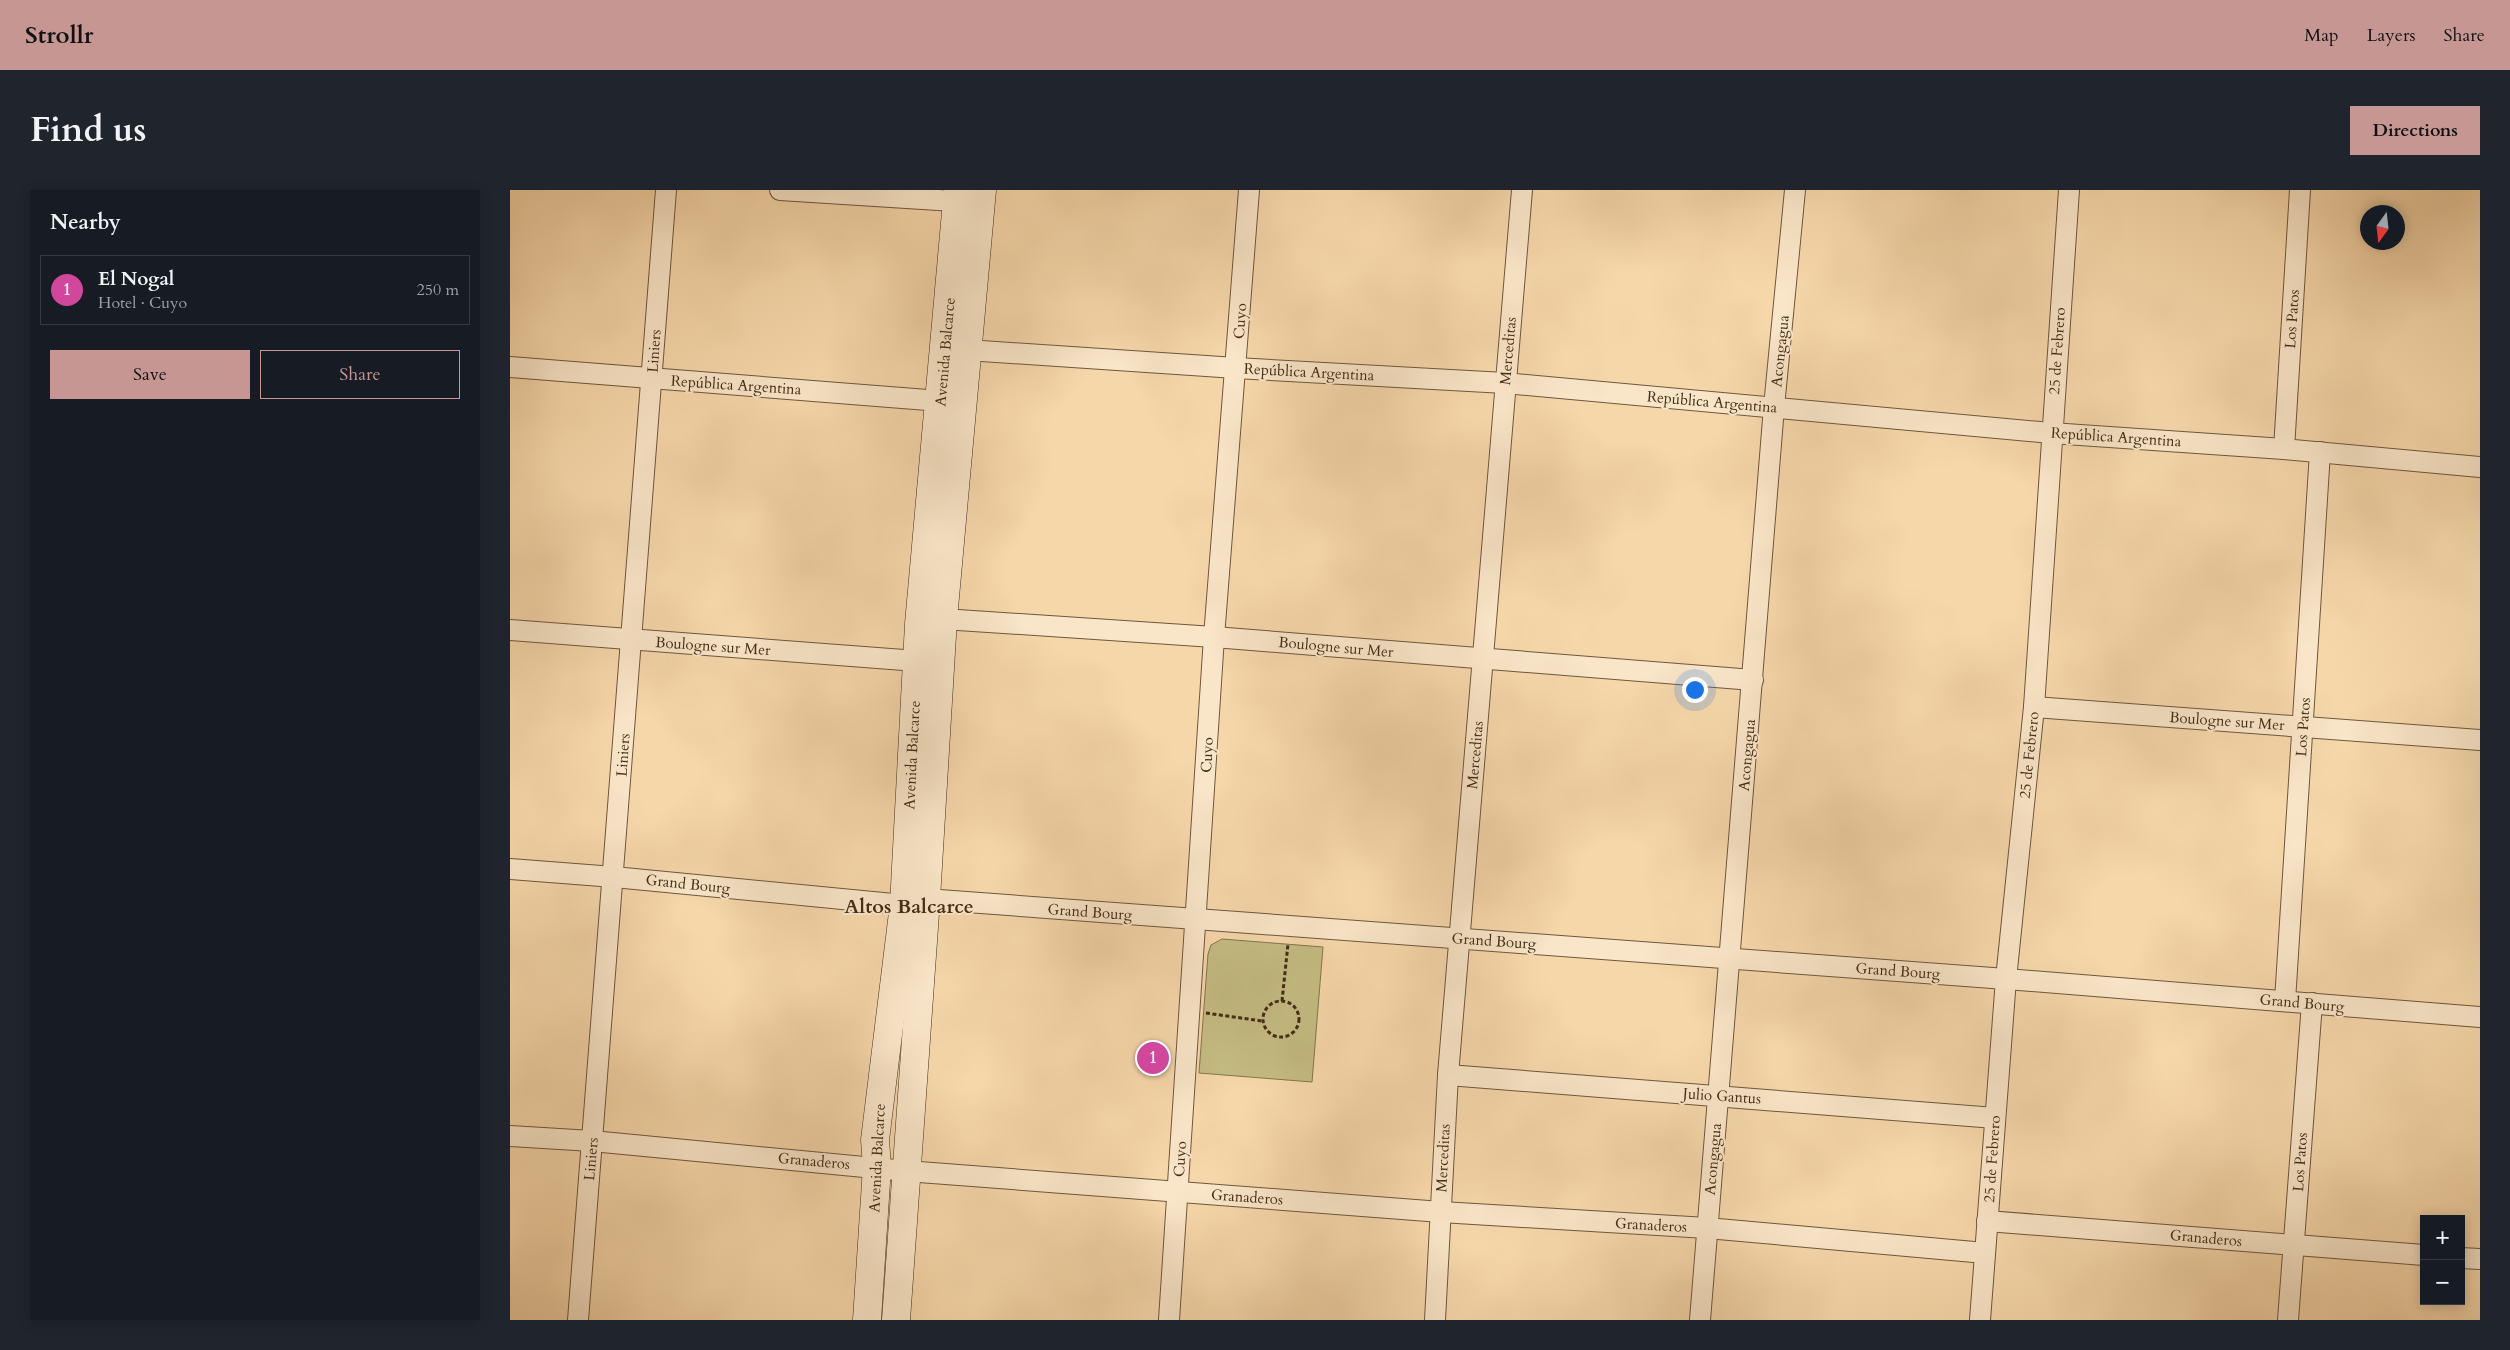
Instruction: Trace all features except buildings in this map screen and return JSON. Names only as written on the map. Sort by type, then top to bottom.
[{"type":"main road","name":"Avenida Balcarce","points":[[896,1320],[906,1171],[915,902],[931,621],[970,196]]},
{"type":"main road","name":"Avenida Balcarce","points":[[866,1320],[877,1167],[875,1140],[915,902],[917,661],[931,621]]},
{"type":"street","name":"Liniers","points":[[578,1320],[666,190]]},
{"type":"street","points":[[780,190],[970,196]]},
{"type":"street","name":"Cuyo","points":[[1169,1320],[1214,637],[1249,190]]},
{"type":"street","name":"Merceditas","points":[[1435,1320],[1448,1075],[1522,190]]},
{"type":"street","name":"Acongagua","points":[[1700,1320],[1774,407],[1795,190]]},
{"type":"street","name":"25 de Febrero","points":[[1980,1320],[2006,979],[2034,707],[2051,433],[2069,190]]},
{"type":"street","name":"Los Patos","points":[[2284,449],[2300,190]]},
{"type":"street","name":"República Argentina","points":[[956,353],[1506,383],[2051,433],[2284,449],[2480,467]]},
{"type":"street","name":"República Argentina","points":[[510,367],[951,402]]},
{"type":"street","name":"Los Patos","points":[[2285,1001],[2320,452]]},
{"type":"street","name":"Boulogne sur Mer","points":[[931,621],[1214,637],[1753,680]]},
{"type":"street","name":"Boulogne sur Mer","points":[[510,630],[917,661]]},
{"type":"street","name":"Boulogne sur Mer","points":[[2034,707],[2480,740]]},
{"type":"street","name":"Grand Bourg","points":[[510,869],[915,902],[1289,926],[2006,979],[2480,1017]]},
{"type":"street","name":"Los Patos","points":[[2288,1320],[2312,1003]]},
{"type":"street","name":"Julio Gantus","points":[[1448,1075],[1995,1118]]},
{"type":"street","name":"Granaderos","points":[[510,1136],[592,1141],[906,1171],[1441,1212],[1707,1228],[1985,1253]]},
{"type":"street","name":"Granaderos","points":[[1987,1221],[2420,1255]]},
{"type":"street","points":[[2465,1258],[2480,1259]]},
{"type":"path","points":[[1282,1001],[1289,926]]},
{"type":"path","points":[[1282,1001],[1290,1003],[1298,1013],[1298,1026],[1290,1035],[1277,1037],[1267,1031],[1262,1021],[1268,1005],[1282,1001]]},
{"type":"path","points":[[1189,1010],[1262,1021]]},
{"type":"shaded area","points":[[1222,939],[1323,947],[1312,1082],[1199,1073],[1208,954],[1211,945]]},
{"type":"place","name":"El Nogal","points":[[1153,1058]]},
{"type":"district","name":"Altos Balcarce","points":[[909,906]]}]
